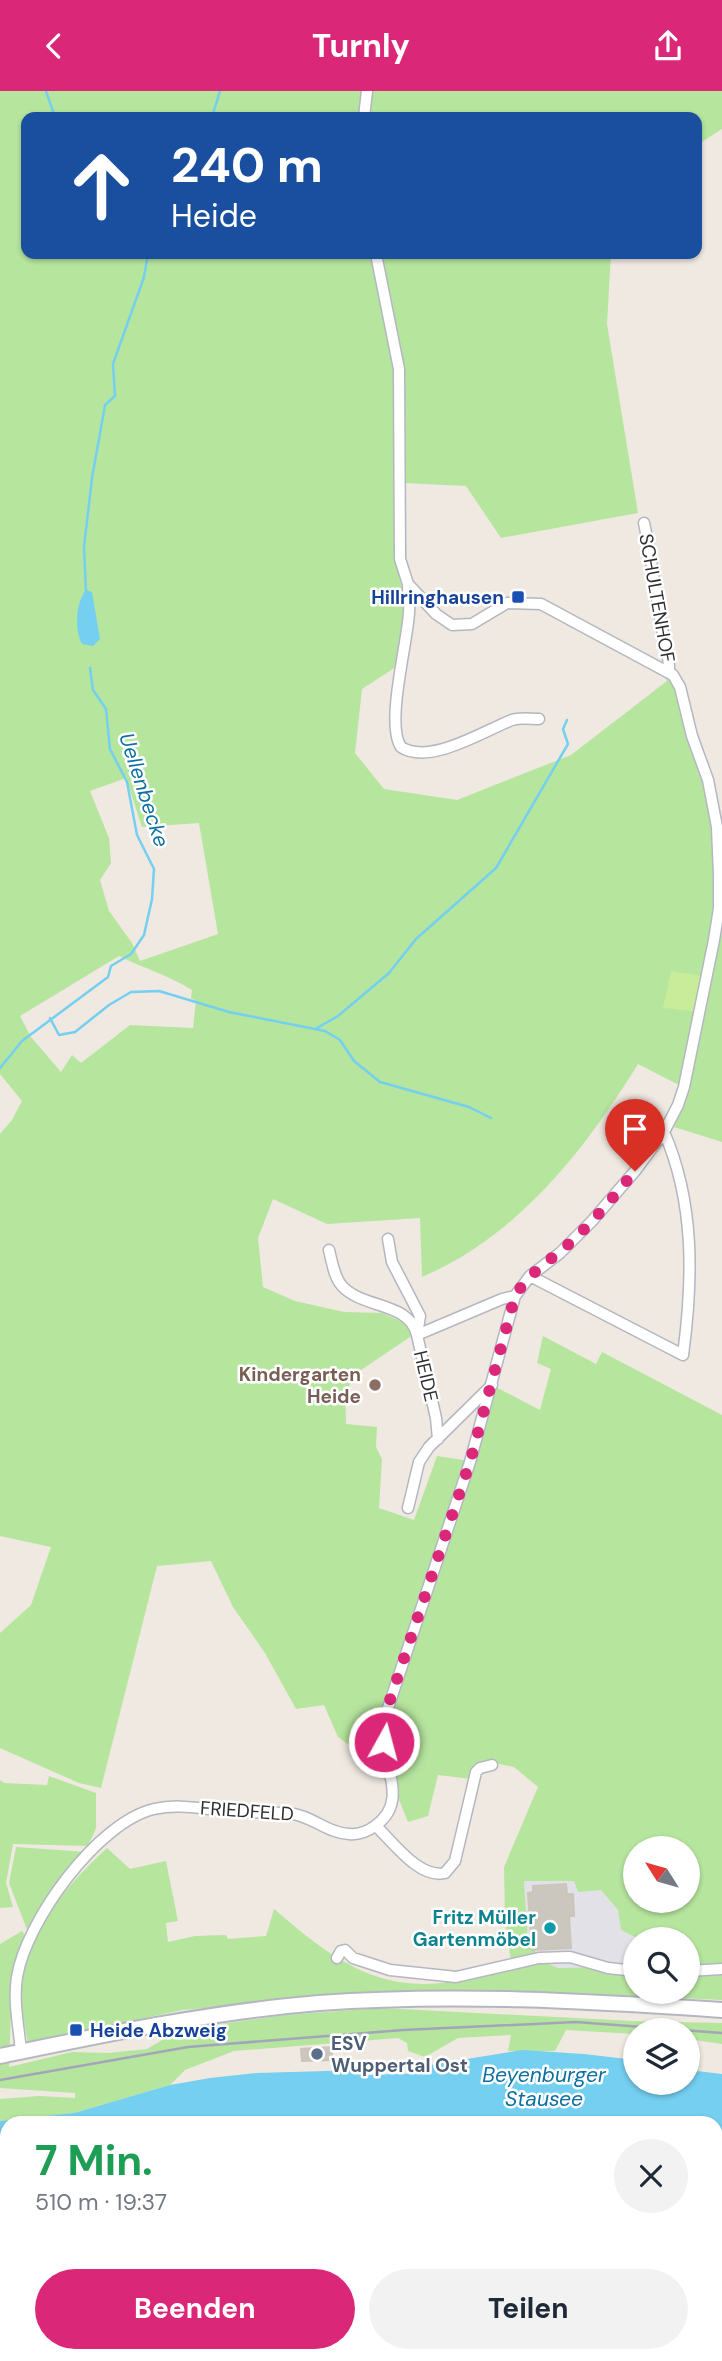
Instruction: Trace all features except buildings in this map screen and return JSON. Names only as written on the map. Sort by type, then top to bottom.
[{"type":"main road","points":[[0,2056],[151,2025],[244,2011],[368,2000],[524,2000],[722,2010]]},
{"type":"street","points":[[364,112],[368,91]]},
{"type":"street","points":[[377,259],[399,369],[400,563],[408,584],[410,612],[399,669],[397,735],[401,747],[411,751],[429,751],[485,735],[512,720],[540,719]]},
{"type":"street","name":"SCHULTENHOF","points":[[644,523],[663,636],[670,659],[669,672]]},
{"type":"street","points":[[408,584],[436,614],[452,625],[472,624],[511,602],[541,604],[669,672],[680,687],[692,736],[708,780],[717,827],[720,891],[714,940],[678,1105],[664,1132],[592,1221],[560,1253],[530,1276],[515,1296],[470,1462],[386,1714],[384,1742],[394,1795],[387,1815],[376,1826],[415,1863],[436,1874],[445,1873],[455,1861],[476,1772],[492,1765]]},
{"type":"street","points":[[530,1276],[683,1355],[689,1294],[690,1239],[681,1186],[664,1132]]},
{"type":"street","points":[[388,1239],[392,1262],[420,1316],[421,1325],[417,1335]]},
{"type":"street","points":[[329,1250],[341,1285],[359,1300],[401,1314],[415,1325],[417,1335]]},
{"type":"street","name":"HEIDE","points":[[438,1439],[436,1418],[417,1335],[515,1296]]},
{"type":"street","name":"HEIDE","points":[[408,1508],[419,1462],[492,1385]]},
{"type":"street","name":"FRIEDFELD","points":[[21,2052],[15,1992],[24,1951],[43,1915],[66,1882],[108,1835],[127,1819],[152,1809],[177,1806],[295,1813],[333,1830],[352,1834],[376,1826]]},
{"type":"street","points":[[337,1958],[341,1951],[345,1951],[353,1958],[390,1970],[456,1976],[539,1958],[570,1958],[623,1970]]},
{"type":"street","points":[[700,1970],[722,1969]]},
{"type":"shaded area","points":[[524,1881],[574,1881],[578,1892],[601,1890],[618,1910],[623,1931],[623,1973],[599,1967],[558,1968],[544,1962],[528,1943]]},
{"type":"green space","points":[[0,91],[364,91],[361,112],[21,112],[21,259],[375,259],[396,371],[396,562],[407,611],[396,667],[362,689],[355,753],[384,789],[457,800],[571,755],[667,681],[663,673],[670,676],[677,688],[706,785],[715,857],[713,905],[702,976],[663,1007],[694,1011],[679,1085],[638,1064],[572,1159],[519,1214],[457,1259],[422,1277],[420,1218],[327,1224],[273,1199],[258,1238],[263,1287],[295,1301],[344,1312],[382,1313],[405,1323],[413,1335],[361,1370],[345,1391],[346,1424],[377,1427],[376,1447],[382,1459],[379,1508],[414,1520],[437,1456],[470,1461],[492,1385],[540,1410],[551,1369],[537,1363],[543,1336],[596,1364],[602,1352],[722,1415],[722,2000],[700,1999],[700,1927],[623,1927],[623,1931],[618,1910],[601,1890],[578,1892],[574,1881],[524,1881],[528,1943],[544,1962],[558,1968],[599,1967],[623,1973],[623,1996],[497,1990],[355,1994],[182,2010],[28,2043],[21,1986],[26,1959],[33,1941],[66,1891],[107,1848],[130,1869],[166,1861],[178,1921],[166,1923],[168,1942],[195,1936],[226,1935],[228,1939],[266,1936],[274,1909],[336,1957],[381,1978],[405,1983],[431,1984],[459,1980],[511,1962],[505,1918],[504,1867],[538,1787],[514,1767],[490,1762],[471,1779],[438,1775],[428,1816],[408,1822],[400,1802],[371,1761],[338,1737],[324,1705],[296,1709],[265,1653],[233,1607],[211,1561],[157,1566],[101,1788],[79,1783],[0,1748],[0,1633],[31,1605],[51,1547],[0,1536],[0,1134],[12,1120],[22,1101],[0,1074]],"holes":[[[126,778],[142,827],[199,823],[218,934],[140,961],[132,943],[109,911],[100,880],[111,863],[109,838],[90,791]],[[119,956],[192,990],[191,998],[196,1001],[193,1028],[130,1025],[81,1063],[72,1055],[61,1072],[31,1037],[20,1016]]]},
{"type":"green space","points":[[370,91],[722,91],[722,129],[702,142],[702,112],[368,112]]},
{"type":"green space","points":[[380,259],[611,259],[607,324],[638,513],[501,538],[466,486],[404,483],[404,420]]},
{"type":"green space","points":[[722,917],[722,1142],[674,1127],[684,1100]]},
{"type":"green space","points":[[671,971],[702,976],[694,1011],[663,1008]]},
{"type":"green space","points":[[49,1776],[96,1793],[96,1828],[88,1846],[13,1844],[6,1883],[13,1907],[0,1908],[0,1780],[4,1783],[47,1785]]},
{"type":"green space","points":[[16,1847],[86,1852],[28,1932],[9,1883]]},
{"type":"green space","points":[[22,1931],[25,1935],[12,1977],[9,2067],[72,2052],[108,2053],[147,2049],[179,2030],[285,2015],[381,2008],[623,2020],[623,2033],[566,2030],[555,2051],[508,2051],[511,2035],[458,2038],[425,2057],[408,2051],[407,2043],[398,2038],[234,2051],[185,2070],[170,2085],[74,2113],[0,2116],[0,2099],[39,2096],[75,2098],[75,2093],[0,2088],[0,1944]]},
{"type":"green space","points":[[700,2023],[722,2023],[722,2044],[700,2041]]},
{"type":"water","points":[[86,590],[92,592],[100,639],[93,646],[82,644],[77,624],[78,609]]},
{"type":"water","name":"Beyenburger Stausee","points":[[522,2050],[623,2059],[623,2095],[700,2095],[700,2071],[722,2074],[722,2116],[46,2116],[74,2113],[170,2085],[210,2078],[256,2073],[363,2070],[369,2075],[425,2073],[430,2065]]},
{"type":"waterway","name":"Uellenbecke","points":[[46,91],[53,112]]},
{"type":"waterway","points":[[214,112],[220,91]]},
{"type":"waterway","name":"Uellenbecke","points":[[86,592],[84,547],[92,478],[105,405],[115,396],[113,364],[144,277],[147,259]]},
{"type":"waterway","name":"Uellenbecke","points":[[0,1068],[22,1041],[108,977],[111,966],[131,954],[144,935],[152,899],[154,869],[137,835],[127,782],[110,749],[106,709],[93,690],[90,668]]},
{"type":"waterway","points":[[317,1028],[338,1016],[389,973],[416,939],[496,868],[568,744],[563,729],[567,720]]},
{"type":"waterway","points":[[50,1018],[59,1035],[75,1032],[109,1005],[131,992],[159,991],[229,1012],[325,1031],[340,1040],[354,1061],[380,1082],[469,1107],[491,1118]]},
{"type":"railway","points":[[0,2080],[188,2047],[403,2030],[576,2022],[722,2033]]},
{"type":"place","name":"Hillringhausen","points":[[518,597]]},
{"type":"place","name":"Kindergarten Heide","points":[[375,1385]]},
{"type":"place","name":"Fritz Müller Gartenmöbel","points":[[550,1928]]},
{"type":"place","name":"Heide Abzweig","points":[[76,2030]]},
{"type":"place","name":"ESV Wuppertal Ost","points":[[317,2054]]},
{"type":"route","points":[[384,1742],[384,1726],[390,1700],[470,1462],[515,1296],[530,1276],[560,1253],[592,1221],[635,1171]]}]
